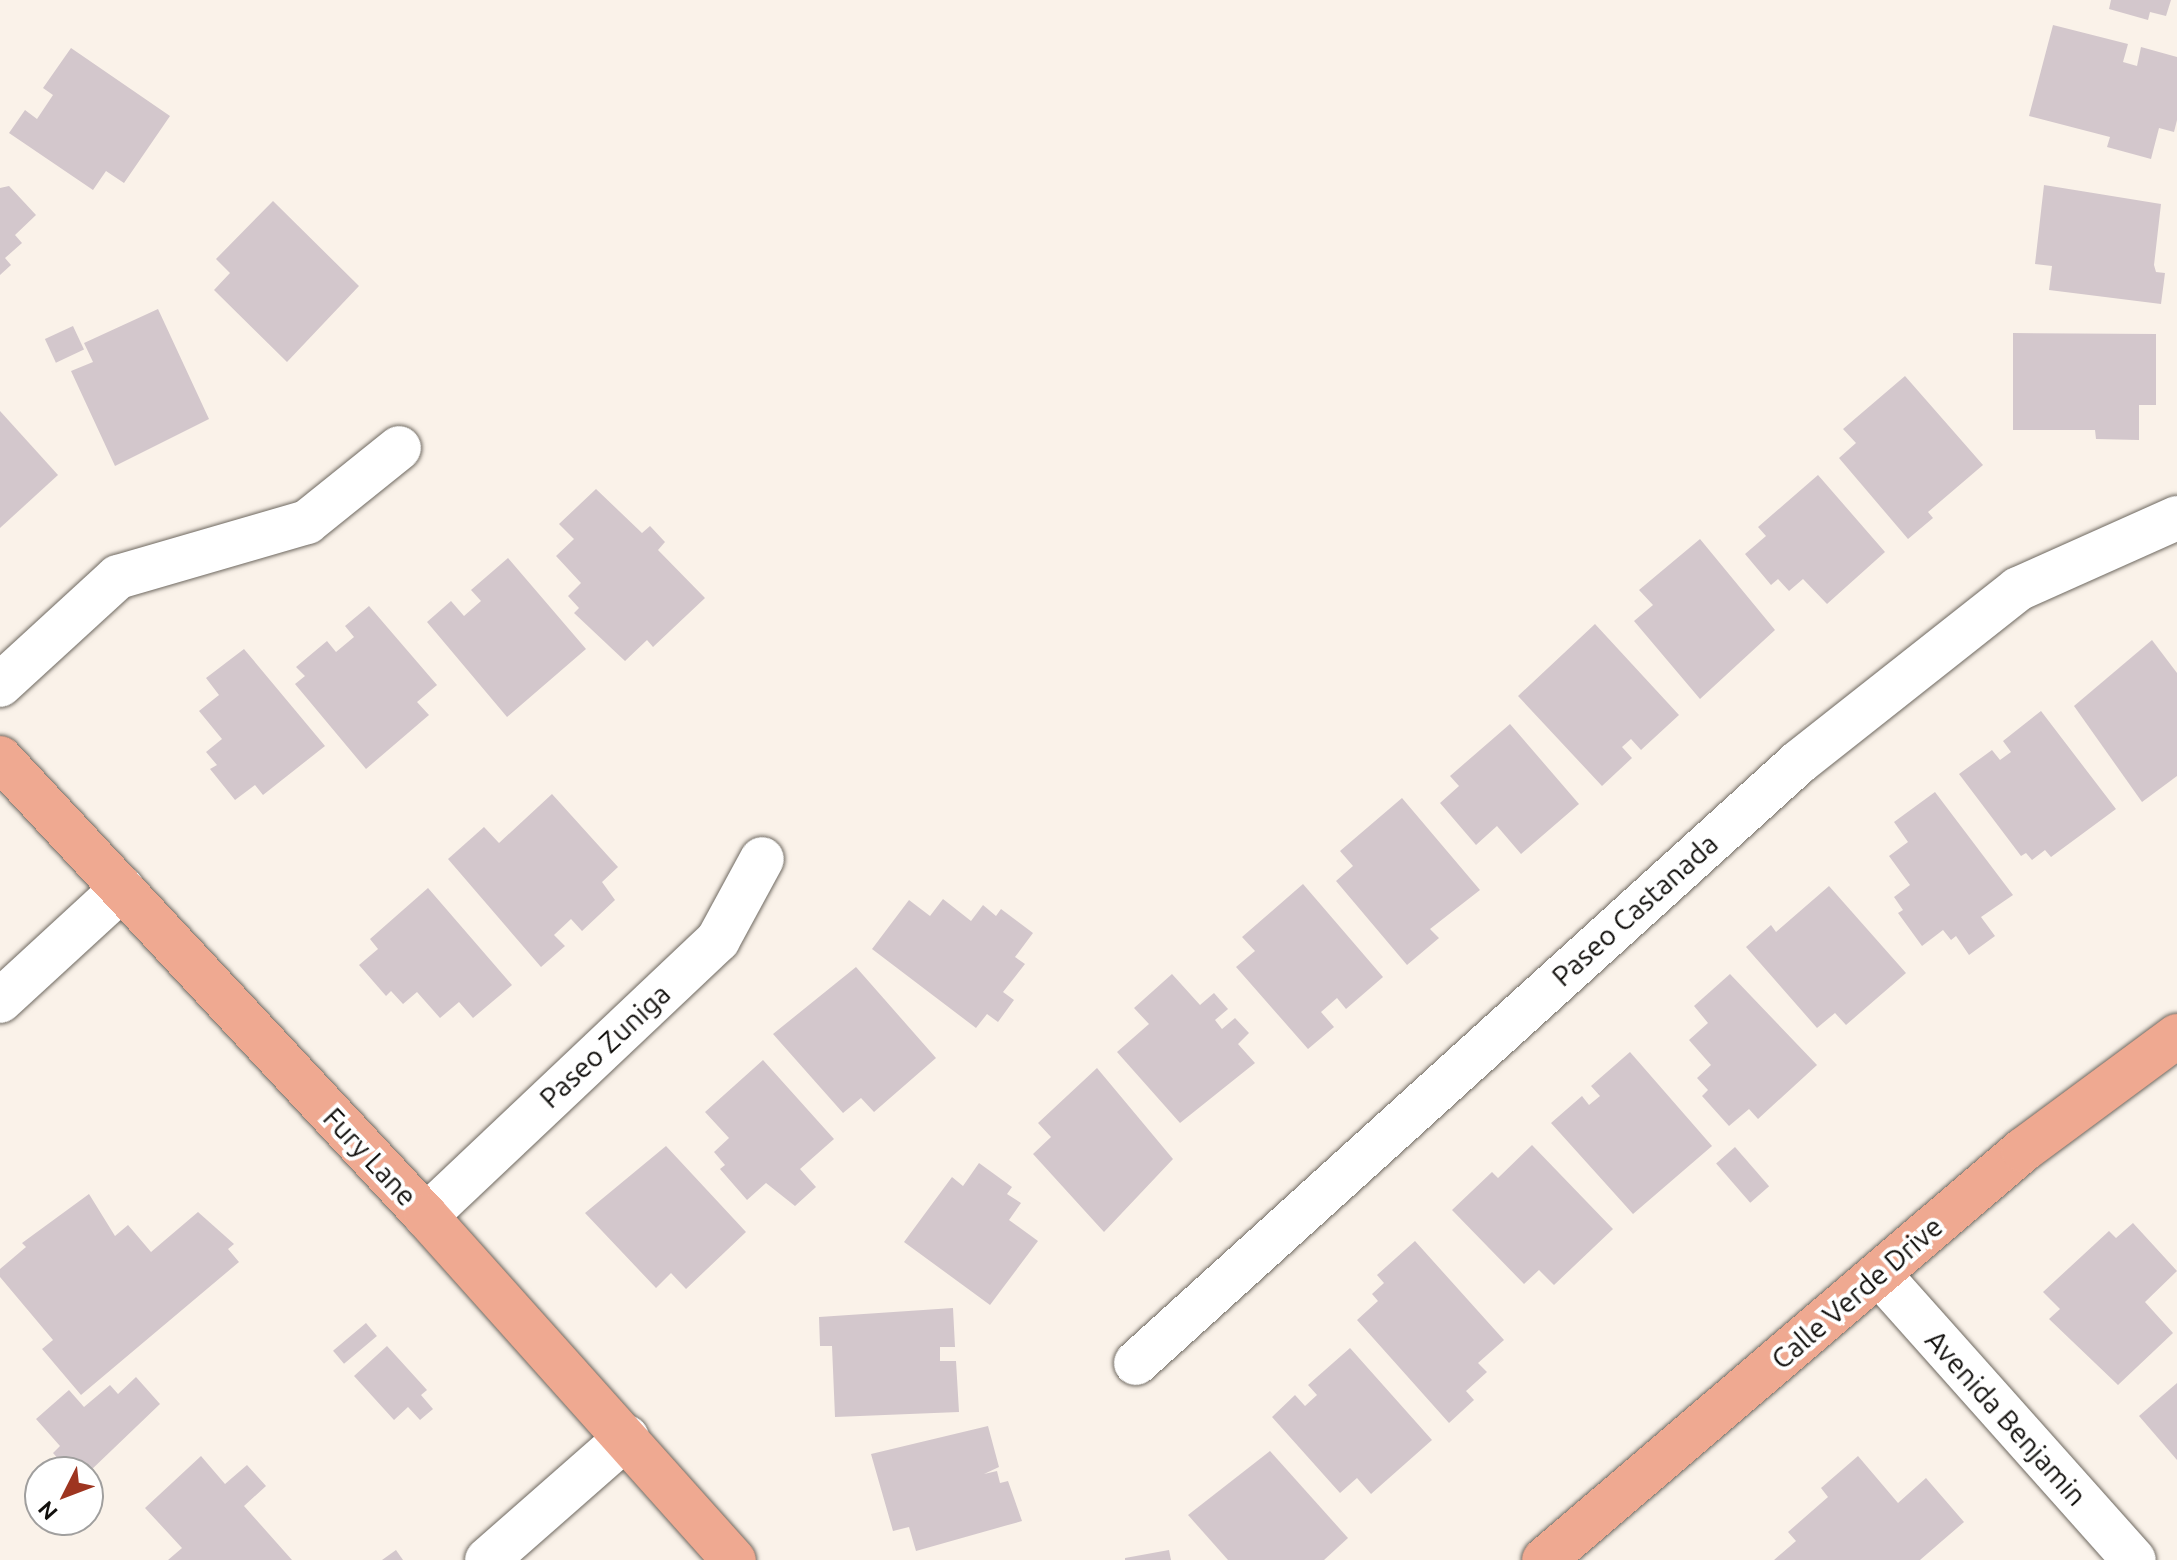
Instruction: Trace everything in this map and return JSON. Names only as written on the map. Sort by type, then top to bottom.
[{"type":"main road","name":"Fury Lane","points":[[0,758],[426,1216],[734,1560]]},
{"type":"main road","name":"Calle Verde Drive","points":[[1544,1560],[2023,1150],[2177,1036]]},
{"type":"street","points":[[0,685],[118,577],[307,522],[399,448]]},
{"type":"street","name":"Paseo Castanada","points":[[1136,1363],[1799,762],[2018,589],[2177,518]]},
{"type":"street","name":"Paseo Zuniga","points":[[426,1216],[718,940],[762,859]]},
{"type":"street","points":[[0,1001],[122,889]]},
{"type":"street","name":"Avenida Benjamin","points":[[1879,1274],[2134,1560]]},
{"type":"street","points":[[487,1560],[627,1437]]},
{"type":"building","points":[[2111,0],[2171,0],[2166,16],[2150,12],[2148,20],[2109,9]]},
{"type":"building","points":[[2053,25],[2128,44],[2123,62],[2137,66],[2141,47],[2177,57],[2177,120],[2174,132],[2159,128],[2151,159],[2107,147],[2110,137],[2029,116]]},
{"type":"building","points":[[71,48],[170,116],[124,183],[106,171],[93,190],[9,133],[25,110],[37,119],[53,95],[43,88]]},
{"type":"building","points":[[2044,185],[2161,204],[2154,265],[2156,272],[2165,273],[2161,304],[2049,290],[2052,266],[2035,264]]},
{"type":"building","points":[[9,186],[36,215],[15,235],[22,243],[5,258],[11,265],[0,275],[0,188]]},
{"type":"building","points":[[273,201],[359,286],[287,362],[214,290],[230,273],[216,259]]},
{"type":"building","points":[[158,309],[209,419],[115,466],[71,371],[93,362],[84,343]]},
{"type":"building","points":[[73,326],[84,350],[56,363],[45,339]]},
{"type":"building","points":[[2013,333],[2156,334],[2156,405],[2139,405],[2139,440],[2096,439],[2095,430],[2013,430]]},
{"type":"building","points":[[1905,376],[1983,465],[1928,512],[1933,518],[1908,539],[1839,458],[1856,443],[1843,429]]},
{"type":"building","points":[[0,411],[58,475],[0,528]]},
{"type":"building","points":[[1818,475],[1885,552],[1827,604],[1803,579],[1789,591],[1778,579],[1771,585],[1745,554],[1766,536],[1758,527]]},
{"type":"building","points":[[596,489],[642,533],[650,526],[665,542],[658,550],[705,598],[653,647],[647,640],[625,661],[574,613],[579,608],[568,596],[581,583],[556,556],[574,539],[559,524]]},
{"type":"building","points":[[1700,539],[1775,630],[1700,699],[1634,621],[1653,605],[1639,590]]},
{"type":"building","points":[[508,558],[586,649],[507,717],[427,622],[451,601],[464,616],[481,601],[471,590]]},
{"type":"building","points":[[369,606],[437,685],[417,702],[429,715],[366,769],[295,684],[305,676],[296,667],[327,641],[336,652],[354,637],[345,626]]},
{"type":"building","points":[[1595,624],[1679,715],[1641,750],[1631,739],[1622,747],[1632,758],[1602,786],[1518,696]]},
{"type":"building","points":[[2152,640],[2177,673],[2177,776],[2142,802],[2074,706]]},
{"type":"building","points":[[244,649],[325,746],[263,795],[255,785],[235,800],[210,769],[217,765],[206,752],[222,739],[199,711],[219,695],[206,678]]},
{"type":"building","points":[[2041,711],[2116,809],[2051,857],[2045,850],[2032,860],[2026,853],[2021,856],[1959,774],[1992,750],[2000,760],[2011,752],[2003,741]]},
{"type":"building","points":[[1510,724],[1579,804],[1521,854],[1497,826],[1476,845],[1440,803],[1459,786],[1450,776]]},
{"type":"building","points":[[1935,792],[2013,895],[1981,917],[1995,936],[1969,955],[1956,936],[1951,940],[1943,930],[1922,946],[1898,913],[1903,910],[1894,897],[1910,885],[1889,856],[1908,842],[1894,822]]},
{"type":"building","points":[[552,794],[618,867],[602,882],[615,900],[582,931],[571,919],[554,935],[565,946],[541,967],[448,859],[484,827],[499,843]]},
{"type":"building","points":[[1402,798],[1480,890],[1430,929],[1439,938],[1407,965],[1336,881],[1353,866],[1340,851]]},
{"type":"building","points":[[1303,884],[1383,977],[1346,1009],[1337,998],[1321,1012],[1334,1027],[1308,1049],[1236,967],[1255,951],[1242,937]]},
{"type":"building","points":[[1829,886],[1906,973],[1846,1025],[1835,1013],[1817,1028],[1746,947],[1771,925],[1776,932]]},
{"type":"building","points":[[428,888],[512,985],[473,1018],[459,1002],[440,1018],[417,992],[403,1004],[391,991],[386,996],[359,965],[378,949],[370,939]]},
{"type":"building","points":[[943,899],[971,921],[983,905],[996,916],[1001,909],[1033,933],[1015,957],[1025,964],[1003,992],[1014,1000],[998,1022],[987,1014],[976,1028],[872,949],[909,900],[930,916]]},
{"type":"building","points":[[856,967],[936,1058],[874,1112],[861,1098],[843,1113],[773,1034]]},
{"type":"building","points":[[1172,974],[1200,1005],[1214,993],[1228,1009],[1215,1020],[1222,1029],[1235,1018],[1249,1033],[1238,1044],[1255,1063],[1180,1123],[1117,1052],[1149,1024],[1134,1008]]},
{"type":"building","points":[[1730,974],[1817,1065],[1758,1119],[1749,1109],[1729,1126],[1702,1096],[1708,1090],[1697,1078],[1711,1065],[1689,1040],[1708,1023],[1694,1006]]},
{"type":"building","points":[[1630,1052],[1712,1146],[1633,1214],[1551,1123],[1582,1096],[1589,1105],[1600,1096],[1591,1086]]},
{"type":"building","points":[[763,1060],[834,1139],[800,1169],[816,1187],[795,1206],[766,1183],[747,1200],[720,1169],[725,1165],[714,1152],[729,1138],[705,1112]]},
{"type":"building","points":[[1097,1068],[1173,1159],[1104,1232],[1033,1154],[1051,1137],[1038,1123]]},
{"type":"building","points":[[1532,1145],[1613,1229],[1554,1285],[1539,1270],[1524,1284],[1452,1210],[1492,1172],[1498,1178]]},
{"type":"building","points":[[666,1146],[746,1232],[686,1289],[671,1273],[656,1288],[585,1213]]},
{"type":"building","points":[[1735,1147],[1769,1186],[1750,1203],[1716,1163]]},
{"type":"building","points":[[979,1163],[1012,1187],[1007,1194],[1021,1203],[1009,1220],[1038,1241],[990,1305],[904,1242],[952,1177],[963,1186]]},
{"type":"building","points":[[89,1194],[115,1236],[128,1225],[151,1252],[198,1212],[234,1244],[228,1249],[239,1262],[81,1395],[42,1349],[53,1340],[0,1277],[0,1269],[26,1247],[22,1243]]},
{"type":"building","points":[[2133,1223],[2177,1271],[2145,1302],[2173,1333],[2118,1385],[2049,1319],[2060,1309],[2043,1292],[2109,1231],[2116,1238]]},
{"type":"building","points":[[1415,1241],[1504,1340],[1478,1363],[1487,1372],[1466,1391],[1474,1400],[1449,1423],[1357,1320],[1378,1301],[1372,1294],[1384,1283],[1377,1275]]},
{"type":"building","points":[[953,1308],[955,1347],[940,1347],[940,1361],[956,1361],[959,1412],[835,1417],[832,1346],[820,1346],[819,1317]]},
{"type":"building","points":[[366,1323],[377,1336],[344,1364],[333,1351]]},
{"type":"building","points":[[387,1346],[427,1390],[421,1395],[433,1409],[420,1420],[408,1407],[394,1420],[354,1376]]},
{"type":"building","points":[[1350,1348],[1432,1440],[1371,1494],[1357,1478],[1340,1493],[1272,1417],[1295,1395],[1305,1406],[1317,1395],[1308,1385]]},
{"type":"building","points":[[136,1377],[160,1404],[104,1458],[56,1456],[53,1453],[60,1446],[36,1419],[69,1390],[84,1407],[110,1385],[118,1394]]},
{"type":"building","points":[[2177,1383],[2177,1460],[2139,1416]]},
{"type":"building","points":[[988,1426],[999,1467],[984,1474],[997,1471],[1000,1483],[1008,1481],[1022,1521],[916,1551],[909,1527],[893,1531],[871,1454]]},
{"type":"building","points":[[1270,1451],[1348,1538],[1324,1560],[1228,1560],[1188,1515]]},
{"type":"building","points":[[201,1456],[225,1484],[247,1465],[266,1486],[244,1506],[292,1560],[168,1560],[182,1548],[145,1508]]},
{"type":"building","points":[[1858,1456],[1898,1503],[1926,1478],[1964,1522],[1920,1560],[1774,1560],[1796,1541],[1788,1532],[1828,1497],[1821,1488]]},
{"type":"building","points":[[396,1550],[403,1560],[382,1560]]},
{"type":"building","points":[[1169,1550],[1171,1560],[1125,1560],[1125,1558]]}]
